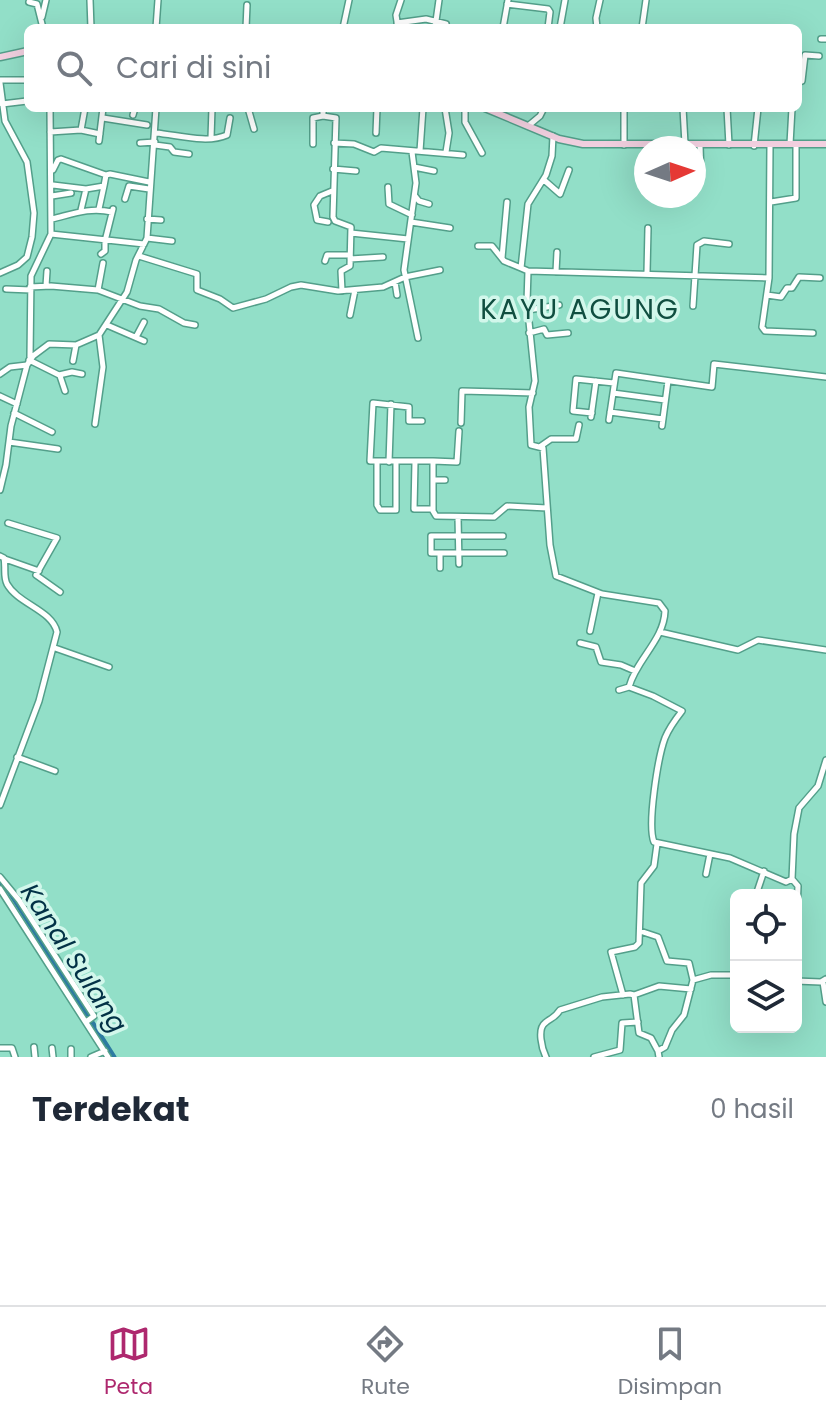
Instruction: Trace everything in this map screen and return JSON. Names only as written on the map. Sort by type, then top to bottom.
[{"type":"street","points":[[42,17],[46,0]]},
{"type":"street","points":[[90,0],[91,24]]},
{"type":"street","points":[[156,24],[158,0]]},
{"type":"street","points":[[344,24],[349,0]]},
{"type":"street","points":[[398,24],[396,9],[401,0]]},
{"type":"street","points":[[435,24],[439,0]]},
{"type":"street","points":[[561,24],[565,0]]},
{"type":"street","points":[[597,24],[600,0]]},
{"type":"street","points":[[643,24],[646,0]]},
{"type":"street","points":[[29,2],[37,4],[43,24]]},
{"type":"street","points":[[504,24],[508,2],[548,9],[548,24]]},
{"type":"street","points":[[246,24],[247,5]]},
{"type":"street","points":[[405,24],[423,19],[446,24]]},
{"type":"street","points":[[0,57],[24,52]]},
{"type":"street","points":[[802,81],[805,55],[819,56]]},
{"type":"street","points":[[0,273],[27,257],[34,213],[27,162],[7,126],[0,81],[24,80]]},
{"type":"street","points":[[2,104],[24,101]]},
{"type":"street","points":[[0,490],[3,454],[9,442],[29,361],[31,276],[51,234],[53,171],[50,112]]},
{"type":"street","points":[[81,130],[84,112]]},
{"type":"street","points":[[50,132],[81,130],[99,137],[103,112]]},
{"type":"street","points":[[0,374],[29,361],[49,344],[76,345],[99,335],[123,299],[146,241],[156,112]]},
{"type":"street","points":[[211,138],[212,112]]},
{"type":"street","points":[[249,112],[254,129]]},
{"type":"street","points":[[376,133],[377,112]]},
{"type":"street","points":[[420,151],[423,112]]},
{"type":"street","points":[[446,112],[449,133],[446,152]]},
{"type":"street","points":[[465,112],[466,124],[482,153]]},
{"type":"street","points":[[500,112],[553,136],[583,144],[634,145]]},
{"type":"street","points":[[528,126],[542,112]]},
{"type":"street","points":[[624,112],[624,145]]},
{"type":"street","points":[[683,112],[685,136]]},
{"type":"street","points":[[727,112],[729,146]]},
{"type":"street","points":[[754,146],[758,112]]},
{"type":"street","points":[[771,202],[796,198],[792,112]]},
{"type":"street","points":[[103,118],[147,125]]},
{"type":"street","points":[[156,133],[226,137],[230,118]]},
{"type":"street","points":[[313,144],[313,118],[336,118],[332,191],[334,220],[350,226],[351,233],[349,267],[341,271],[342,291]]},
{"type":"street","points":[[553,136],[552,156],[544,180],[528,204],[525,269],[535,381],[529,407],[529,444],[541,446],[551,439],[579,438],[579,425]]},
{"type":"street","points":[[140,143],[170,147],[174,152],[189,154]]},
{"type":"street","points":[[334,143],[354,144],[374,152],[381,148],[463,155]]},
{"type":"street","points":[[706,146],[826,144]]},
{"type":"street","points":[[770,145],[769,278],[764,330],[813,333]]},
{"type":"street","points":[[412,152],[415,195],[405,277],[418,338]]},
{"type":"street","points":[[53,171],[61,159],[149,186]]},
{"type":"street","points":[[414,167],[434,171]]},
{"type":"street","points":[[333,169],[356,171]]},
{"type":"street","points":[[544,180],[560,194],[569,170]]},
{"type":"street","points":[[99,209],[106,175]]},
{"type":"street","points":[[53,185],[86,189],[104,186]]},
{"type":"street","points":[[125,199],[129,186],[149,186]]},
{"type":"street","points":[[388,187],[389,204],[411,218],[450,228]]},
{"type":"street","points":[[81,210],[86,189]]},
{"type":"street","points":[[328,222],[317,220],[314,205],[320,196],[332,191]]},
{"type":"street","points":[[52,196],[71,193]]},
{"type":"street","points":[[415,195],[420,202],[429,204]]},
{"type":"street","points":[[502,258],[507,202]]},
{"type":"street","points":[[52,219],[81,210],[112,210],[105,251],[101,254]]},
{"type":"street","points":[[147,219],[161,220]]},
{"type":"street","points":[[647,273],[648,228]]},
{"type":"street","points":[[351,233],[408,239]]},
{"type":"street","points":[[51,234],[105,241],[172,241]]},
{"type":"street","points":[[693,306],[696,248],[700,242],[729,244]]},
{"type":"street","points":[[478,246],[492,246],[508,264],[525,269],[769,278]]},
{"type":"street","points":[[556,272],[557,252]]},
{"type":"street","points":[[325,261],[327,255],[383,257]]},
{"type":"street","points":[[139,256],[197,274],[196,289],[220,299],[229,307],[251,305],[301,285],[342,291],[383,287],[405,277],[440,270]]},
{"type":"street","points":[[98,290],[103,263]]},
{"type":"street","points":[[46,286],[47,271]]},
{"type":"street","points":[[767,295],[781,297],[799,277],[820,278]]},
{"type":"street","points":[[395,282],[397,295]]},
{"type":"street","points":[[6,289],[46,286],[98,290],[143,307],[159,309],[184,323],[195,325]]},
{"type":"street","points":[[350,315],[355,290]]},
{"type":"street","points":[[528,310],[559,305]]},
{"type":"street","points":[[136,337],[144,322]]},
{"type":"street","points":[[107,325],[144,341]]},
{"type":"street","points":[[529,333],[544,329],[546,335],[568,333]]},
{"type":"street","points":[[95,424],[103,367],[99,335]]},
{"type":"street","points":[[73,361],[76,345]]},
{"type":"street","points":[[29,361],[59,375],[64,380],[65,391]]},
{"type":"street","points":[[609,420],[616,373],[712,387],[714,364],[826,377]]},
{"type":"street","points":[[59,375],[72,372],[82,374]]},
{"type":"street","points":[[596,381],[591,415],[573,411],[576,379],[596,381],[614,383]]},
{"type":"street","points":[[662,426],[668,381]]},
{"type":"street","points":[[461,423],[462,391],[533,393]]},
{"type":"street","points":[[613,393],[665,400]]},
{"type":"street","points":[[0,396],[17,404]]},
{"type":"street","points":[[422,421],[409,421],[409,407],[373,403],[370,461],[457,462],[459,431]]},
{"type":"street","points":[[377,462],[377,505],[380,510],[396,510],[391,404]]},
{"type":"street","points":[[610,412],[663,419]]},
{"type":"street","points":[[14,413],[52,432]]},
{"type":"street","points":[[9,442],[58,449]]},
{"type":"street","points":[[541,446],[556,576],[598,593],[659,603],[666,614],[660,632],[635,671],[629,687]]},
{"type":"street","points":[[433,461],[433,514],[438,517],[497,516],[507,506],[547,508]]},
{"type":"street","points":[[415,462],[414,509],[433,509]]},
{"type":"street","points":[[433,480],[445,480]]},
{"type":"street","points":[[458,517],[459,564]]},
{"type":"street","points":[[8,523],[57,538],[36,575],[60,592]]},
{"type":"street","points":[[503,536],[431,536],[431,553],[504,553]]},
{"type":"street","points":[[440,553],[440,568]]},
{"type":"street","points":[[0,805],[39,701],[57,632],[54,623],[10,588],[2,557],[39,571]]},
{"type":"street","points":[[590,631],[598,593]]},
{"type":"street","points":[[660,632],[738,650],[758,640],[826,650]]},
{"type":"street","points":[[580,643],[596,647],[601,662],[635,671]]},
{"type":"street","points":[[55,648],[109,667]]},
{"type":"street","points":[[619,690],[629,687],[682,711],[663,743],[650,828],[652,840],[657,844],[710,854],[764,871],[786,882],[792,879]]},
{"type":"street","points":[[17,757],[55,771]]},
{"type":"street","points":[[798,889],[792,879],[794,834],[799,808],[818,786],[826,760]]},
{"type":"street","points":[[0,771],[10,775]]},
{"type":"street","points":[[818,786],[826,783]]},
{"type":"street","points":[[623,995],[611,952],[635,947],[640,941],[641,883],[654,866],[657,844]]},
{"type":"street","points":[[706,874],[710,854]]},
{"type":"street","points":[[758,889],[764,871]]},
{"type":"street","points":[[0,877],[19,900],[42,944],[89,1019],[106,1054],[91,1057]]},
{"type":"street","points":[[0,889],[42,944]]},
{"type":"street","points":[[634,995],[640,1035],[651,1038],[658,1054],[684,1015],[693,980],[689,963],[667,961],[658,937],[640,931]]},
{"type":"street","points":[[693,980],[711,975],[730,976]]},
{"type":"street","points":[[802,981],[825,981],[826,1002]]},
{"type":"street","points":[[546,1057],[542,1050],[542,1027],[555,1019],[559,1011],[602,997],[634,995],[659,986],[691,989]]},
{"type":"street","points":[[594,1057],[620,1050],[622,1023],[638,1022]]},
{"type":"street","points":[[34,1047],[35,1057]]},
{"type":"street","points":[[0,1048],[12,1048],[15,1057]]},
{"type":"street","points":[[52,1048],[53,1057]]},
{"type":"street","points":[[71,1049],[71,1057]]},
{"type":"waterway","name":"Kanal Sulang","points":[[0,881],[114,1057]]},
{"type":"district","name":"KAYU AGUNG","points":[[580,309]]}]
